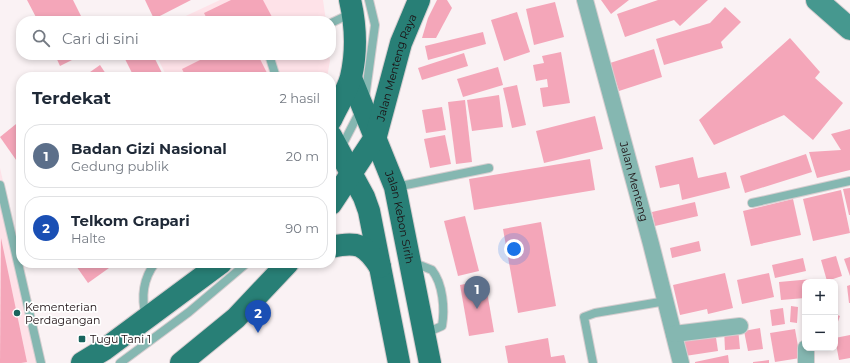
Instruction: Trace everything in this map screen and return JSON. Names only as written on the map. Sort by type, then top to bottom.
[{"type":"main road","name":"Jalan Menteng Raya","points":[[336,197],[376,136],[401,43],[419,0]]},
{"type":"main road","points":[[336,110],[351,78],[356,54],[357,4]]},
{"type":"main road","name":"Jalan Kebon Sirih","points":[[351,78],[362,107],[376,136],[395,187],[430,363]]},
{"type":"main road","points":[[336,152],[352,174],[364,196],[369,211],[399,363]]},
{"type":"main road","points":[[336,247],[346,244],[360,245],[371,253],[380,268]]},
{"type":"main road","points":[[82,363],[105,349],[214,268]]},
{"type":"main road","points":[[181,363],[236,318],[283,268]]},
{"type":"street","name":"Jalan Menteng","points":[[585,0],[666,301],[681,363]]},
{"type":"street","points":[[817,0],[850,29]]},
{"type":"street","points":[[674,334],[740,326]]},
{"type":"street","points":[[806,351],[806,363]]},
{"type":"lane","points":[[336,19],[357,4],[375,25],[367,90],[362,107],[336,146]]},
{"type":"lane","points":[[271,60],[274,72]]},
{"type":"lane","points":[[395,187],[489,168]]},
{"type":"lane","points":[[752,203],[850,180]]},
{"type":"lane","points":[[0,185],[16,256]]},
{"type":"lane","points":[[19,268],[40,363]]},
{"type":"lane","points":[[146,318],[143,303],[144,290],[147,273],[151,268]]},
{"type":"lane","points":[[120,363],[189,312],[241,268]]},
{"type":"lane","points":[[593,363],[584,317],[595,313],[666,301]]},
{"type":"shaded area","points":[[220,0],[323,0],[325,16],[186,16]]},
{"type":"shaded area","points":[[158,60],[330,61],[328,72],[164,72]]},
{"type":"shaded area","name":"Kementerian Perdagangan","points":[[0,168],[16,237],[16,268],[23,268],[45,363],[0,363]]},
{"type":"building","points":[[27,0],[73,0],[81,16],[35,16]]},
{"type":"building","points":[[145,0],[191,0],[160,16],[153,16]]},
{"type":"building","points":[[231,0],[263,0],[271,16],[206,16],[204,13]]},
{"type":"building","points":[[437,0],[447,0],[452,8],[436,38],[422,38],[428,18]]},
{"type":"building","points":[[601,0],[629,0],[611,14]]},
{"type":"building","points":[[658,0],[708,0],[680,26],[674,20],[625,37],[617,14]]},
{"type":"building","points":[[555,2],[564,37],[534,45],[526,9]]},
{"type":"building","points":[[725,7],[741,22],[721,42],[723,48],[664,65],[656,39],[710,23]]},
{"type":"building","points":[[517,12],[530,52],[504,61],[491,20]]},
{"type":"building","points":[[483,32],[486,44],[428,60],[425,46]]},
{"type":"building","points":[[790,38],[820,72],[815,78],[843,103],[813,140],[784,115],[714,145],[699,120]]},
{"type":"building","points":[[654,49],[662,77],[619,91],[610,63]]},
{"type":"building","points":[[561,52],[570,103],[543,107],[540,88],[548,87],[547,79],[536,81],[533,65],[544,63],[542,56]]},
{"type":"building","points":[[464,53],[468,66],[422,80],[418,68]]},
{"type":"building","points":[[57,60],[72,60],[60,66]]},
{"type":"building","points":[[126,60],[156,60],[162,72],[132,72]]},
{"type":"building","points":[[200,60],[260,60],[266,72],[184,72],[182,69]]},
{"type":"building","points":[[100,65],[105,72],[90,72]]},
{"type":"building","points":[[498,67],[503,85],[463,97],[457,79]]},
{"type":"building","points":[[517,85],[526,125],[512,128],[503,88]]},
{"type":"building","points":[[499,95],[503,127],[472,131],[467,100]]},
{"type":"building","points":[[465,100],[472,162],[456,164],[448,102]]},
{"type":"building","points":[[442,107],[446,130],[426,133],[422,110]]},
{"type":"building","points":[[595,116],[603,149],[544,163],[536,131]]},
{"type":"building","points":[[16,124],[16,160],[0,137]]},
{"type":"building","points":[[850,129],[850,170],[817,178],[809,152],[841,150],[831,134]]},
{"type":"building","points":[[445,135],[451,164],[430,168],[424,139]]},
{"type":"building","points":[[806,154],[812,172],[745,193],[740,176]]},
{"type":"building","points":[[693,157],[698,178],[726,172],[730,188],[682,200],[679,184],[660,188],[655,166]]},
{"type":"building","points":[[590,159],[595,190],[474,210],[469,179]]},
{"type":"building","points":[[850,188],[850,215],[849,215],[843,189]]},
{"type":"building","points":[[841,190],[850,233],[813,241],[803,199]]},
{"type":"building","points":[[793,199],[801,235],[751,246],[743,211]]},
{"type":"building","points":[[695,202],[698,216],[655,226],[652,212]]},
{"type":"building","points":[[465,216],[479,271],[458,276],[444,221]]},
{"type":"building","points":[[541,222],[556,306],[518,313],[503,229]]},
{"type":"building","points":[[1,238],[27,362],[0,363]]},
{"type":"building","points":[[699,241],[701,251],[672,258],[670,248]]},
{"type":"building","points":[[836,256],[842,276],[833,279],[826,279],[821,260]]},
{"type":"building","points":[[850,257],[850,276],[844,259]]},
{"type":"building","points":[[803,258],[806,271],[775,278],[772,265]]},
{"type":"building","points":[[78,268],[109,268],[88,283]]},
{"type":"building","points":[[725,273],[733,308],[708,314],[707,309],[680,315],[673,285]]},
{"type":"building","points":[[769,273],[774,297],[742,304],[737,280]]},
{"type":"building","points":[[485,280],[494,332],[469,336],[460,285]]},
{"type":"building","points":[[802,280],[802,298],[781,300],[779,282]]},
{"type":"building","points":[[850,285],[850,303],[849,303],[847,286]]},
{"type":"building","points":[[791,306],[798,307],[797,323],[790,322]]},
{"type":"building","points":[[783,308],[785,324],[772,326],[770,310]]},
{"type":"building","points":[[738,328],[740,349],[725,350],[724,329]]},
{"type":"building","points":[[760,328],[763,349],[748,351],[744,331]]},
{"type":"building","points":[[795,329],[800,358],[775,362],[770,333]]},
{"type":"building","points":[[715,331],[718,351],[685,356],[682,335]]},
{"type":"building","points":[[850,335],[850,358],[839,360],[837,351],[838,337]]},
{"type":"building","points":[[548,338],[551,357],[564,355],[566,363],[508,363],[505,346]]},
{"type":"building","points":[[728,355],[729,363],[695,363],[695,362]]},
{"type":"building","points":[[769,360],[769,363],[753,363],[753,362]]},
{"type":"place","name":"Badan Gizi Nasional","points":[[477,309]]},
{"type":"place","name":"Kementerian Perdagangan","points":[[17,313]]},
{"type":"place","name":"Telkom Grapari","points":[[258,333]]},
{"type":"place","name":"Tugu Tani 1","points":[[82,339]]}]
